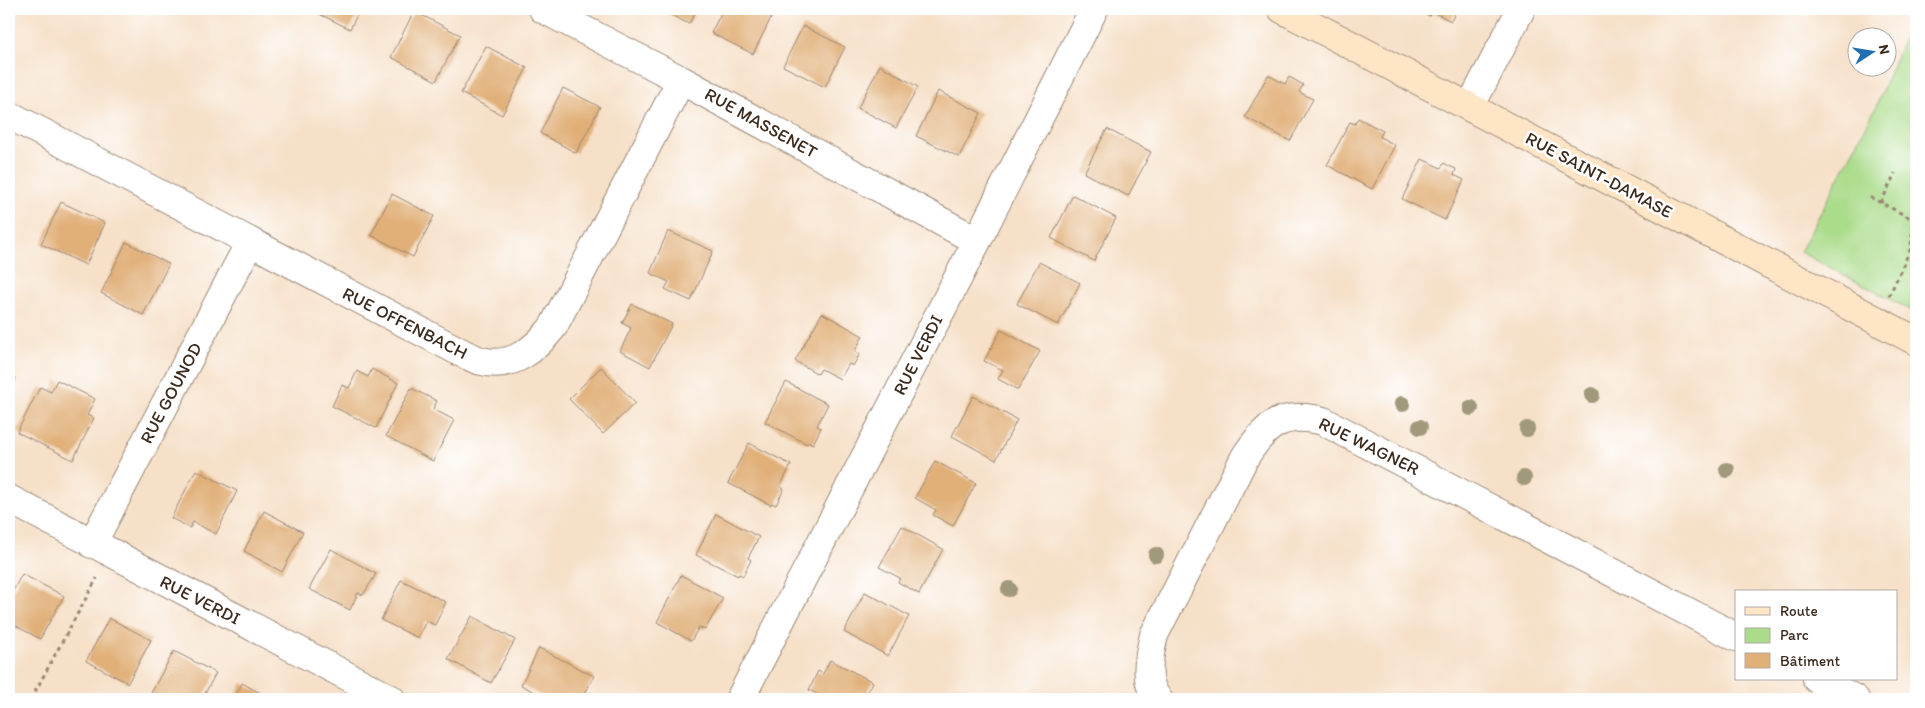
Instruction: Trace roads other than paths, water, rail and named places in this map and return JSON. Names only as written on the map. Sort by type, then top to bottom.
[{"type":"street","name":"RUE MASSENET","points":[[543,9],[681,80],[977,241]]},
{"type":"street","name":"RUE VERDI","points":[[740,699],[977,241],[1094,9]]},
{"type":"street","name":"RUE SAINT-DAMASE","points":[[1282,9],[1916,341]]},
{"type":"street","points":[[1470,107],[1521,9]]},
{"type":"street","name":"RUE OFFENBACH","points":[[9,115],[464,354],[484,362],[503,362],[519,357],[537,346],[553,327],[681,80]]},
{"type":"street","name":"RUE GOUNOD","points":[[92,544],[250,242]]},
{"type":"street","name":"RUE WAGNER","points":[[1158,699],[1152,692],[1149,676],[1148,658],[1154,635],[1245,457],[1264,432],[1276,422],[1287,418],[1310,418],[1323,421],[1735,636]]},
{"type":"street","name":"RUE VERDI","points":[[9,499],[391,699]]},
{"type":"street","points":[[1819,680],[1855,699]]}]
